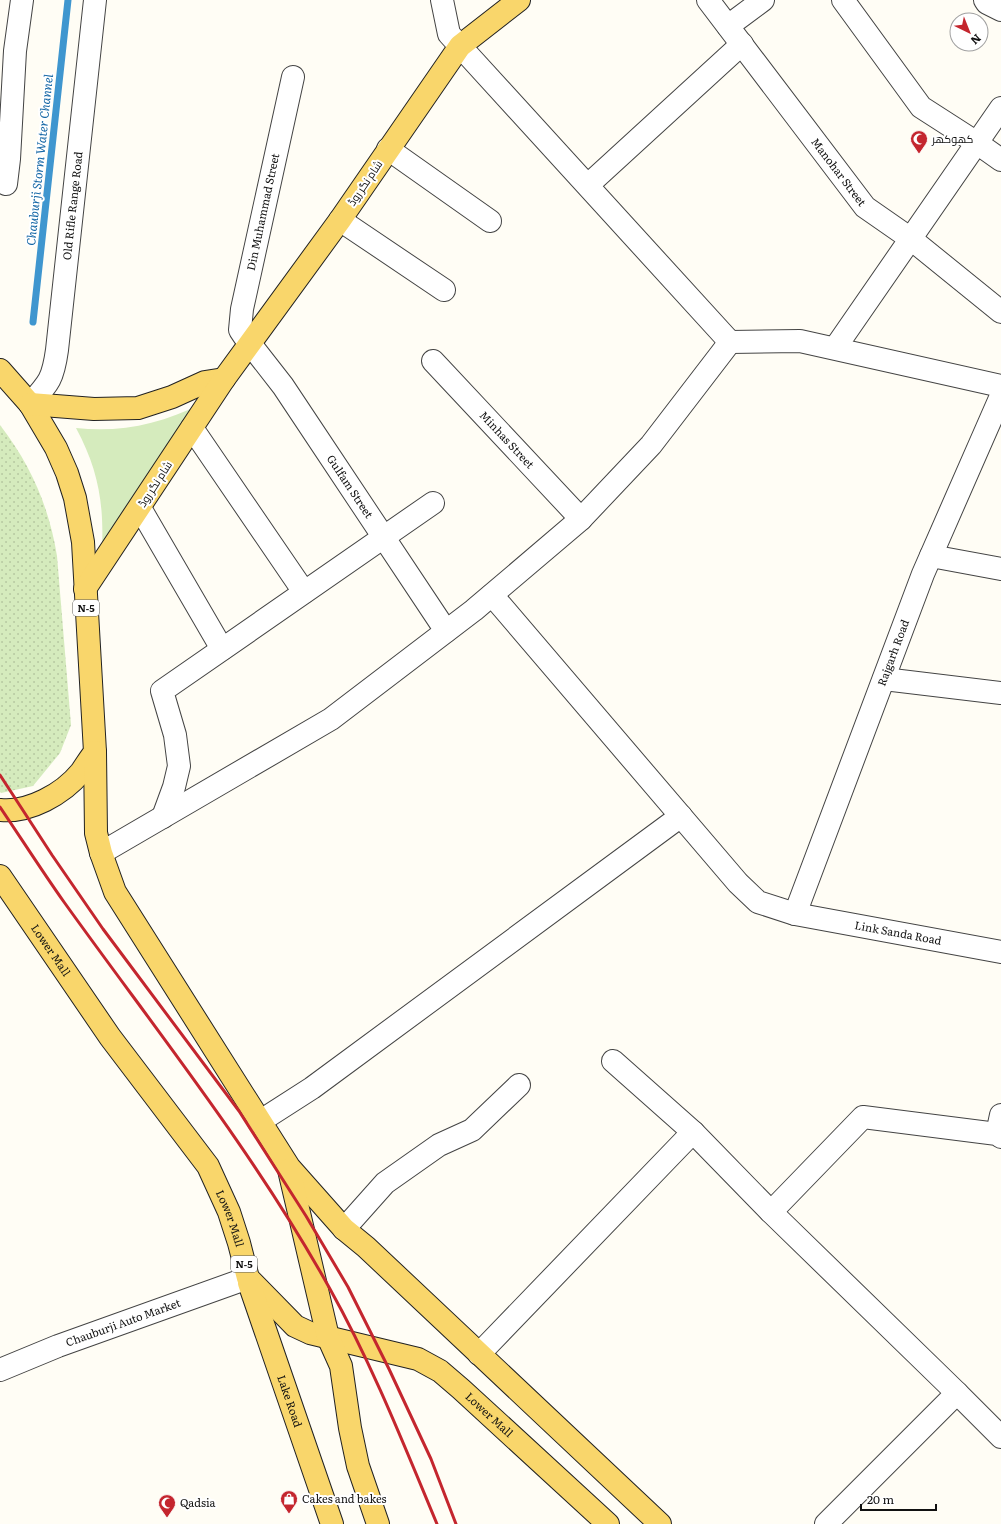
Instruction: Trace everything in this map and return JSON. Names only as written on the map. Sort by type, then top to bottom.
[{"type":"main road","name":"شام نگر روڈ","points":[[85,589],[224,379],[340,220],[460,46],[519,0]]},
{"type":"main road","name":"N-5","points":[[0,370],[30,404],[56,448],[67,473],[75,498],[83,542],[95,752],[96,833],[101,853],[115,892],[259,1122],[289,1167],[344,1229],[366,1247],[660,1524]]},
{"type":"main road","points":[[30,404],[94,409],[138,408],[172,397],[205,382],[224,379]]},
{"type":"main road","points":[[0,810],[11,811],[30,807],[54,795],[80,773],[95,752]]},
{"type":"main road","name":"Lower Mall","points":[[0,876],[110,1037],[208,1166],[229,1212],[248,1278],[295,1326],[310,1334],[418,1359],[440,1371],[461,1388],[608,1524]]},
{"type":"main road","points":[[289,1167],[328,1337],[341,1366],[350,1428],[358,1466],[378,1524]]},
{"type":"main road","name":"Lake Road","points":[[248,1278],[332,1524]]},
{"type":"street","points":[[6,184],[10,159],[15,51],[22,0]]},
{"type":"street","name":"Old Rifle Range Road","points":[[30,404],[48,384],[54,371],[95,0]]},
{"type":"street","points":[[442,0],[449,34],[730,342],[800,341],[1001,386]]},
{"type":"street","name":"Manohar Street","points":[[708,0],[865,207],[911,239],[1001,312]]},
{"type":"street","points":[[728,26],[763,0]]},
{"type":"street","points":[[843,0],[921,107],[1001,160]]},
{"type":"street","points":[[985,0],[987,3],[1001,10]]},
{"type":"street","points":[[588,185],[742,44]]},
{"type":"street","name":"Din Muhammad Street","points":[[250,344],[240,330],[242,309],[293,77]]},
{"type":"street","points":[[835,348],[1001,108]]},
{"type":"street","points":[[388,149],[490,221]]},
{"type":"street","points":[[340,220],[444,290]]},
{"type":"street","points":[[101,853],[331,719],[492,595],[581,519],[651,445],[730,342]]},
{"type":"street","name":"Gulfam Street","points":[[250,344],[283,386],[446,631]]},
{"type":"street","name":"Minhas Street","points":[[433,361],[581,519]]},
{"type":"street","name":"Rajgarh Road","points":[[796,914],[930,556],[1001,396]]},
{"type":"street","points":[[192,428],[304,592]]},
{"type":"street","points":[[163,817],[174,787],[179,766],[175,734],[162,691],[433,503]]},
{"type":"street","points":[[140,508],[222,649]]},
{"type":"street","points":[[930,556],[1001,569]]},
{"type":"street","name":"Link Sanda Road","points":[[492,595],[738,883],[758,902],[796,914],[1001,952]]},
{"type":"street","points":[[884,678],[1001,694]]},
{"type":"street","points":[[259,1122],[312,1088],[681,816]]},
{"type":"street","points":[[613,1061],[693,1132],[771,1212],[1001,1437]]},
{"type":"street","points":[[344,1229],[385,1183],[439,1145],[472,1130],[519,1085]]},
{"type":"street","points":[[771,1212],[863,1117],[1000,1129]]},
{"type":"street","points":[[479,1354],[693,1132]]},
{"type":"street","name":"Chauburji Auto Market","points":[[0,1370],[58,1346],[248,1278]]},
{"type":"street","points":[[826,1524],[957,1393]]},
{"type":"green space","points":[[201,404],[102,549],[102,516],[98,486],[90,458],[76,428],[108,429],[140,425],[171,417]]},
{"type":"green space","points":[[0,425],[21,455],[30,471],[44,504],[54,538],[57,556],[71,725],[60,753],[33,786],[1,793],[0,792]]},
{"type":"waterway","name":"Chauburji Storm Water Channel","points":[[33,322],[68,0]]},
{"type":"railway","points":[[0,775],[52,855],[103,929],[239,1111],[306,1216],[348,1287],[389,1369],[431,1459],[456,1524]]},
{"type":"railway","points":[[0,807],[64,902],[203,1092],[269,1189],[300,1238],[330,1289],[374,1375],[437,1524]]},
{"type":"place","name":"کھوکھر","points":[[919,154]]},
{"type":"place","name":"Cakes and bakes","points":[[289,1514]]},
{"type":"place","name":"Qadsia","points":[[167,1518]]}]
